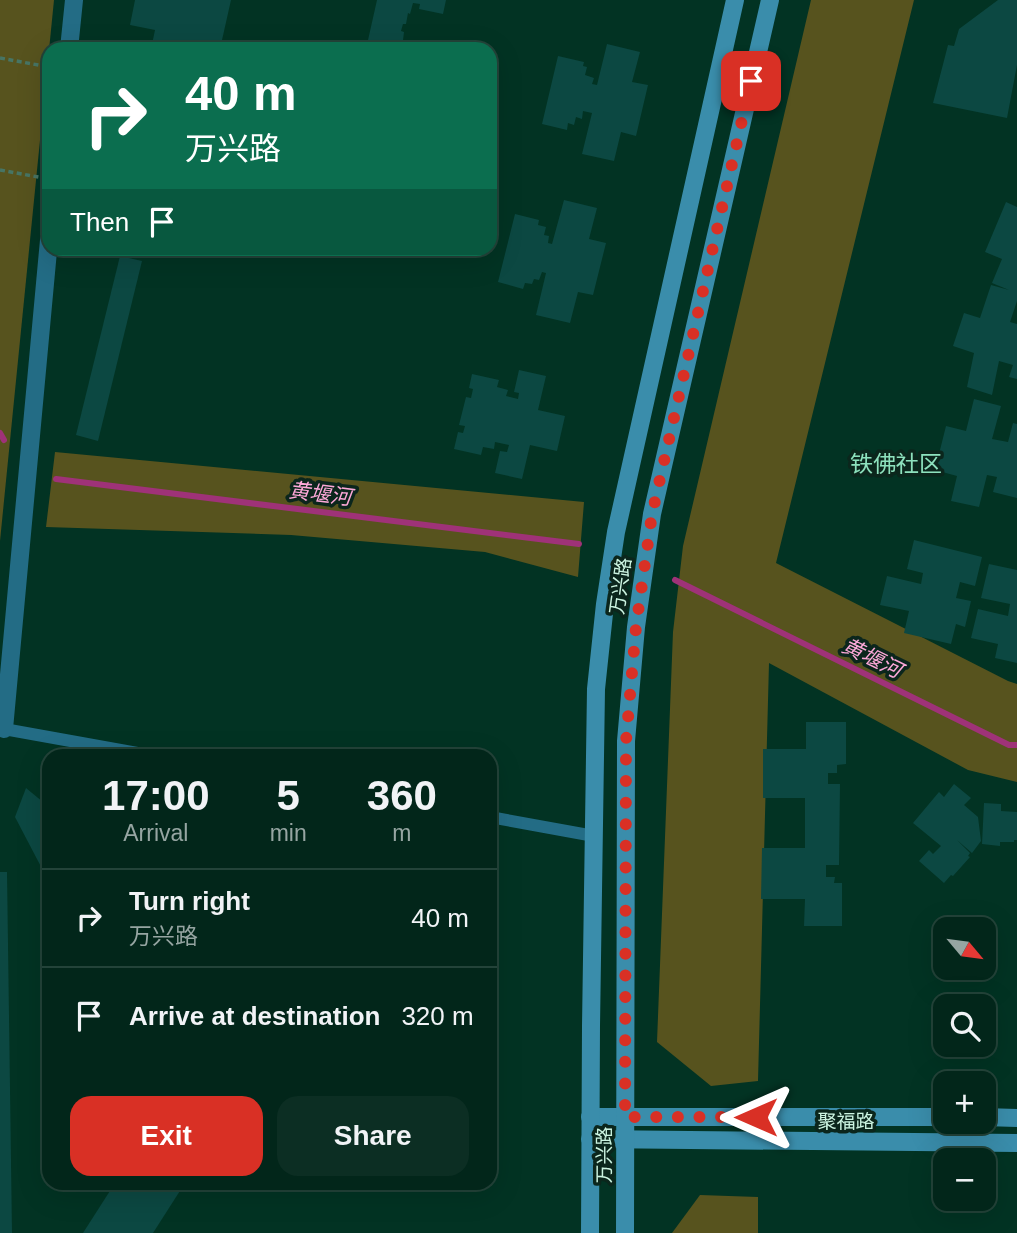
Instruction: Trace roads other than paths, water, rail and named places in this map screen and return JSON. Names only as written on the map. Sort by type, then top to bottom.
[{"type":"main road","points":[[590,1233],[596,690],[605,604],[616,531],[734,0]]},
{"type":"main road","name":"万兴路","points":[[625,1233],[626,741],[636,627],[652,514],[770,0]]},
{"type":"main road","points":[[590,1117],[933,1117]]},
{"type":"main road","points":[[996,1118],[1017,1118]]},
{"type":"main road","name":"聚福路","points":[[590,1139],[1017,1143]]},
{"type":"street","points":[[70,42],[74,0]]},
{"type":"street","points":[[4,729],[48,256]]},
{"type":"lane","points":[[4,729],[115,749]]},
{"type":"lane","points":[[497,818],[594,836]]},
{"type":"waterway","name":"黄堰河","points":[[0,433],[4,440]]},
{"type":"waterway","name":"黄堰河","points":[[56,479],[579,544]]},
{"type":"waterway","name":"黄堰河","points":[[675,580],[1009,745],[1017,745]]},
{"type":"district","name":"铁佛社区","points":[[896,464]]}]
